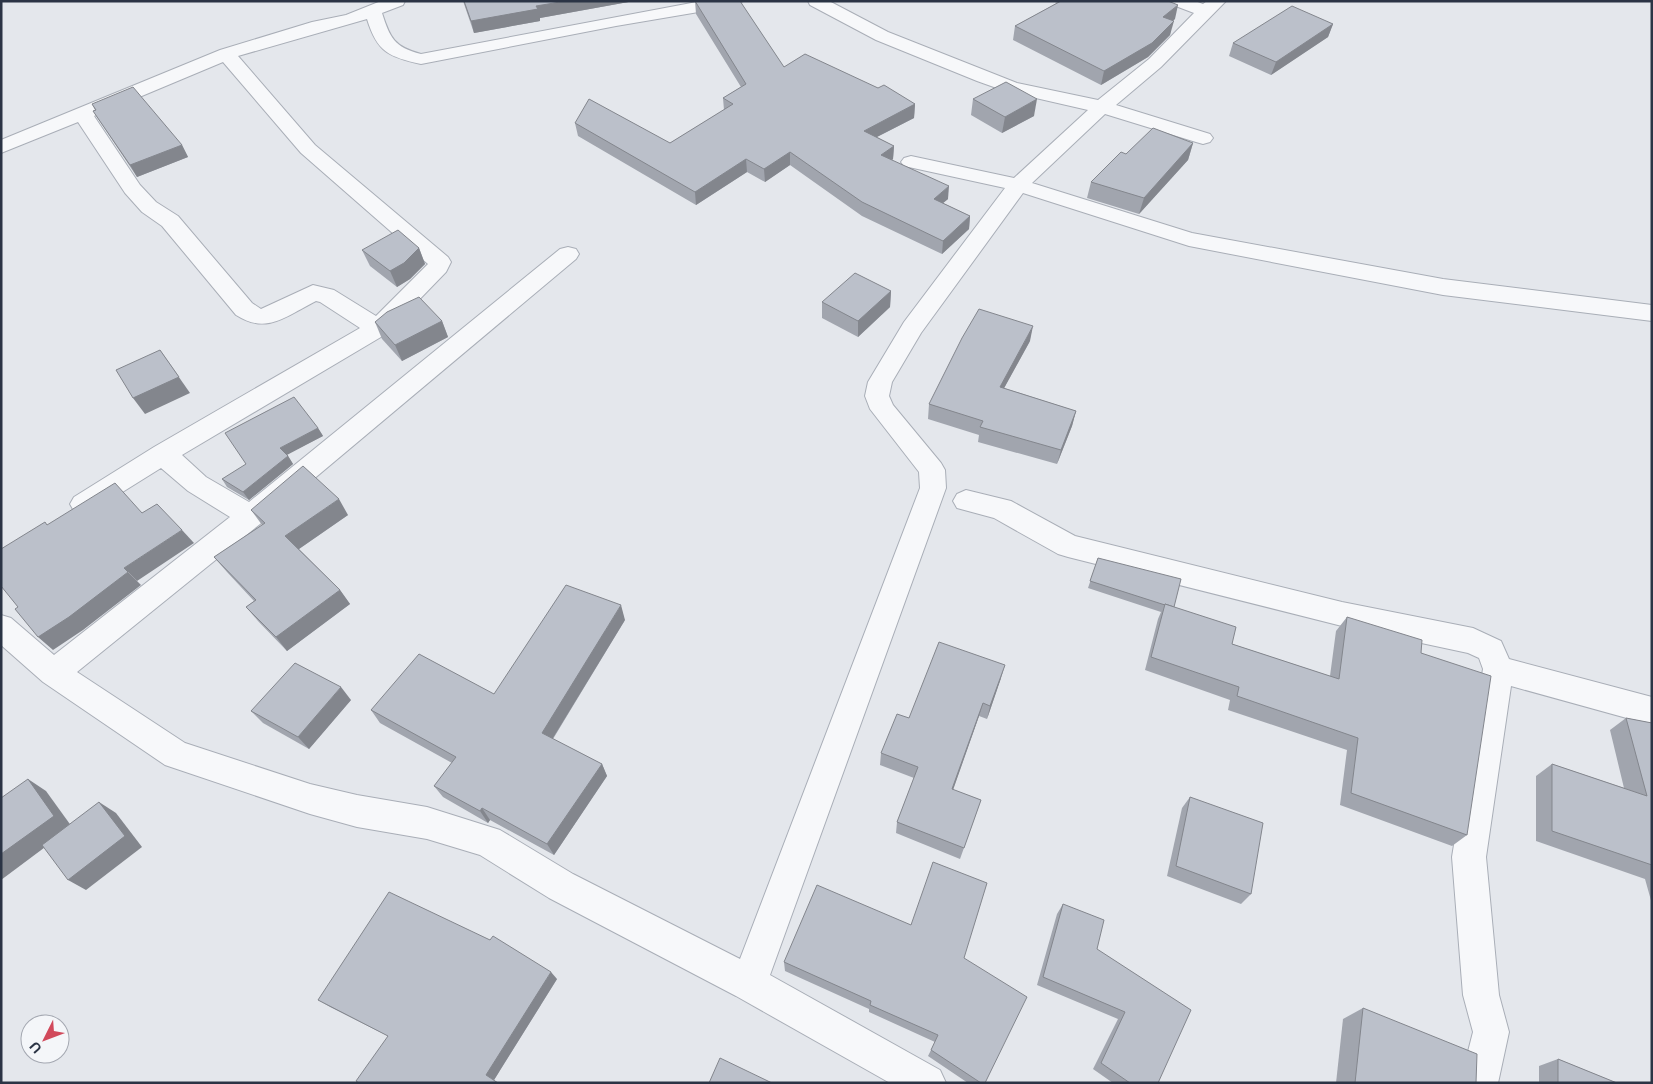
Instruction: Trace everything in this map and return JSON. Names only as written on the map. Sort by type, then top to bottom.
[{"type":"street","points":[[1,147],[226,54],[318,26],[351,19],[397,1]]},
{"type":"street","points":[[373,10],[381,38],[402,55],[421,59],[616,21],[734,1]]},
{"type":"street","points":[[816,1],[882,36],[1012,87],[1102,107],[1203,138]]},
{"type":"street","points":[[1179,1],[1212,6]]},
{"type":"street","points":[[749,983],[933,488],[932,470],[882,409],[878,396],[880,382],[912,328],[1018,185],[1102,107],[1155,63],[1212,6]]},
{"type":"street","points":[[66,514],[163,454],[378,328],[433,273],[440,262],[308,148],[226,54]]},
{"type":"street","points":[[84,114],[132,189],[149,207],[170,221],[244,309],[255,316],[264,317],[313,293],[326,295],[378,328]]},
{"type":"street","points":[[911,162],[1018,185],[1190,239],[1443,287],[1561,304],[1652,313]]},
{"type":"street","points":[[54,673],[250,516],[568,254]]},
{"type":"street","points":[[163,454],[197,484],[250,516]]},
{"type":"street","points":[[966,501],[1001,509],[1068,546],[1342,614],[1472,640],[1491,650],[1498,669],[1469,857],[1476,960],[1481,995],[1491,1032],[1479,1083]]},
{"type":"street","points":[[1,627],[54,673],[176,755],[310,799],[357,811],[427,823],[488,841],[561,886],[749,983],[927,1083]]},
{"type":"street","points":[[1498,669],[1652,710]]},
{"type":"building","points":[[464,1],[566,1],[536,6],[538,9],[471,21]]},
{"type":"building","points":[[695,1],[740,1],[784,67],[805,54],[878,88],[884,85],[915,104],[864,131],[894,146],[881,155],[949,186],[934,199],[970,216],[943,241],[862,202],[790,152],[764,169],[746,159],[695,192],[575,123],[589,99],[670,143],[733,104],[723,98],[746,84]]},
{"type":"building","points":[[1061,1],[1168,1],[1178,5],[1163,17],[1174,21],[1152,43],[1104,71],[1015,26]]},
{"type":"building","points":[[1292,6],[1333,24],[1276,62],[1233,43]]},
{"type":"building","points":[[1006,82],[1037,99],[1005,117],[973,99]]},
{"type":"building","points":[[133,87],[182,145],[130,165],[93,111],[96,110],[92,104]]},
{"type":"building","points":[[1153,128],[1193,143],[1144,198],[1091,182],[1121,152],[1126,154]]},
{"type":"building","points":[[398,230],[419,248],[404,263],[390,271],[362,250]]},
{"type":"building","points":[[855,273],[891,291],[858,321],[822,302]]},
{"type":"building","points":[[419,297],[442,321],[395,345],[375,322],[387,312]]},
{"type":"building","points":[[979,309],[1033,326],[1000,387],[1076,411],[1061,450],[980,427],[983,421],[929,404],[962,338]]},
{"type":"building","points":[[160,350],[179,377],[133,398],[116,370]]},
{"type":"building","points":[[294,397],[318,428],[280,448],[288,456],[243,492],[222,479],[246,464],[225,433]]},
{"type":"building","points":[[303,466],[339,499],[285,536],[340,590],[276,637],[246,607],[256,600],[214,557],[265,523],[251,510]]},
{"type":"building","points":[[115,483],[142,513],[157,504],[182,530],[124,568],[128,572],[69,617],[38,637],[15,609],[18,607],[1,586],[1,549],[45,522],[47,525]]},
{"type":"building","points":[[1098,558],[1181,579],[1174,607],[1090,581]]},
{"type":"building","points":[[566,585],[621,605],[542,733],[602,764],[547,844],[482,808],[480,811],[434,786],[456,757],[371,710],[419,654],[494,694]]},
{"type":"building","points":[[1165,604],[1236,627],[1232,644],[1339,679],[1347,617],[1422,640],[1421,653],[1491,676],[1467,835],[1351,793],[1358,738],[1237,696],[1239,687],[1151,657]]},
{"type":"building","points":[[939,642],[1005,665],[990,706],[983,703],[952,789],[981,800],[964,848],[897,822],[918,767],[881,753],[897,714],[909,718]]},
{"type":"building","points":[[295,663],[341,687],[298,737],[251,711]]},
{"type":"building","points":[[1626,718],[1652,723],[1652,865],[1552,831],[1552,764],[1647,796]]},
{"type":"building","points":[[28,779],[54,816],[1,854],[1,798]]},
{"type":"building","points":[[1190,797],[1263,823],[1251,894],[1176,866]]},
{"type":"building","points":[[99,802],[125,836],[68,880],[42,845]]},
{"type":"building","points":[[933,862],[987,883],[964,958],[1027,997],[985,1083],[981,1083],[931,1050],[938,1035],[870,1005],[871,1001],[784,962],[817,885],[911,925]]},
{"type":"building","points":[[389,892],[490,940],[493,936],[551,972],[486,1075],[498,1083],[359,1083],[356,1081],[388,1036],[318,1000]]},
{"type":"building","points":[[1063,904],[1104,920],[1097,949],[1191,1010],[1158,1083],[1130,1083],[1101,1063],[1125,1012],[1043,977]]},
{"type":"building","points":[[1363,1008],[1477,1054],[1476,1083],[1355,1083]]},
{"type":"building","points":[[720,1058],[772,1083],[709,1083]]},
{"type":"building","points":[[1558,1059],[1617,1083],[1558,1083]]}]
